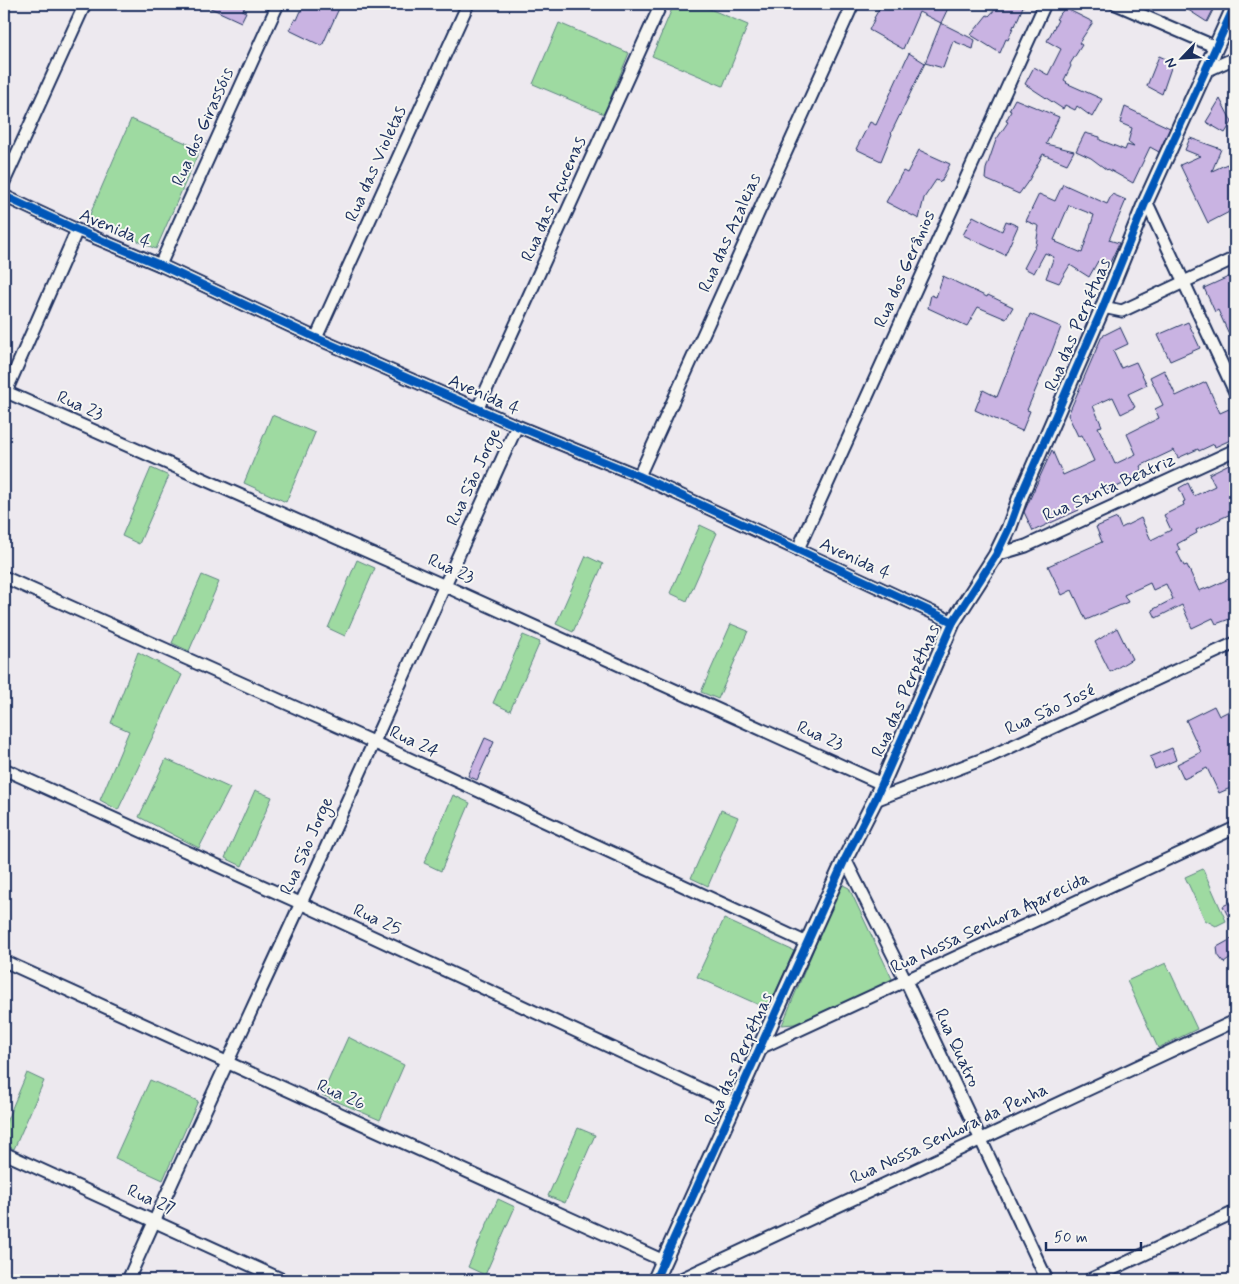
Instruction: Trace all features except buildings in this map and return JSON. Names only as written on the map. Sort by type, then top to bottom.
[{"type":"street","points":[[4,182],[85,4]]},
{"type":"street","name":"Rua dos Girassóis","points":[[160,265],[278,4]]},
{"type":"street","name":"Rua das Violetas","points":[[316,338],[468,4]]},
{"type":"street","name":"Rua das Açucenas","points":[[478,408],[661,4]]},
{"type":"street","name":"Rua das Azaleias","points":[[639,476],[852,4]]},
{"type":"street","name":"Rua dos Gerânios","points":[[798,549],[1045,4]]},
{"type":"street","points":[[1116,4],[1216,47]]},
{"type":"street","name":"Rua das Perpétuas","points":[[655,1280],[845,859],[875,800],[953,622],[996,555],[1009,528],[1020,495],[1103,307],[1146,201],[1235,5]]},
{"type":"street","points":[[1206,72],[1235,58]]},
{"type":"street","name":"Avenida 4","points":[[4,196],[77,230],[160,265],[316,338],[517,426],[639,476],[953,622]]},
{"type":"street","points":[[1146,201],[1235,392]]},
{"type":"street","points":[[4,393],[77,230]]},
{"type":"street","points":[[1103,307],[1122,311],[1235,258]]},
{"type":"street","name":"Rua 23","points":[[4,393],[443,585],[882,784]]},
{"type":"street","name":"Rua São Jorge","points":[[128,1280],[517,426]]},
{"type":"street","name":"Rua Santa Beatriz","points":[[996,555],[1026,546],[1235,450]]},
{"type":"street","name":"Rua 24","points":[[4,577],[373,742],[807,943]]},
{"type":"street","name":"Rua São José","points":[[875,800],[991,756],[1235,643]]},
{"type":"street","name":"Rua 25","points":[[4,769],[735,1105]]},
{"type":"street","name":"Rua Nossa Senhora Aparecida","points":[[760,1048],[1235,828]]},
{"type":"street","name":"Rua Quatro","points":[[845,859],[906,981],[1048,1280]]},
{"type":"street","name":"Rua 26","points":[[4,961],[664,1261]]},
{"type":"street","name":"Rua Nossa Senhora da Penha","points":[[678,1280],[1235,1021]]},
{"type":"street","name":"Rua 27","points":[[4,1153],[283,1280]]},
{"type":"street","points":[[1089,1280],[1235,1212]]},
{"type":"green space","points":[[674,4],[698,4],[748,25],[723,86],[652,56]]},
{"type":"green space","points":[[559,23],[629,53],[604,114],[533,84]]},
{"type":"green space","points":[[131,119],[200,149],[156,249],[88,219]]},
{"type":"green space","points":[[272,415],[315,433],[286,502],[244,483]]},
{"type":"green space","points":[[151,468],[169,476],[139,544],[122,536]]},
{"type":"green space","points":[[700,525],[717,533],[687,601],[670,593]]},
{"type":"green space","points":[[586,556],[603,564],[573,632],[556,624]]},
{"type":"green space","points":[[357,560],[375,568],[345,636],[328,628]]},
{"type":"green space","points":[[202,575],[219,582],[189,651],[172,643]]},
{"type":"green space","points":[[731,624],[748,631],[718,699],[701,692]]},
{"type":"green space","points":[[523,635],[540,642],[510,711],[493,703]]},
{"type":"green space","points":[[138,652],[182,675],[118,810],[100,800],[129,731],[111,723]]},
{"type":"green space","points":[[166,759],[230,788],[199,848],[139,817]]},
{"type":"green space","points":[[255,790],[272,797],[242,866],[225,858]]},
{"type":"green space","points":[[453,795],[470,803],[441,871],[424,863]]},
{"type":"green space","points":[[721,810],[738,817],[708,886],[691,878]]},
{"type":"green space","points":[[1203,869],[1226,921],[1216,926],[1205,920],[1185,877]]},
{"type":"green space","points":[[841,884],[849,888],[894,983],[794,1024],[782,1025]]},
{"type":"green space","points":[[724,919],[794,951],[768,1009],[697,977]]},
{"type":"green space","points":[[1166,963],[1197,1029],[1158,1048],[1127,981]]},
{"type":"green space","points":[[348,1037],[404,1065],[380,1120],[322,1095]]},
{"type":"green space","points":[[27,1073],[44,1081],[14,1149],[4,1144],[4,1127]]},
{"type":"green space","points":[[150,1080],[198,1101],[163,1180],[115,1158]]},
{"type":"green space","points":[[578,1128],[595,1135],[565,1203],[548,1196]]},
{"type":"green space","points":[[498,1199],[515,1207],[485,1275],[468,1267]]},
{"type":"cycle path","points":[[655,1280],[845,859],[875,800],[953,622],[996,555],[1009,528],[1021,495],[1103,307],[1146,201],[1235,5]]},
{"type":"cycle path","points":[[4,196],[77,230],[160,265],[316,338],[517,426],[639,476],[953,622]]}]
